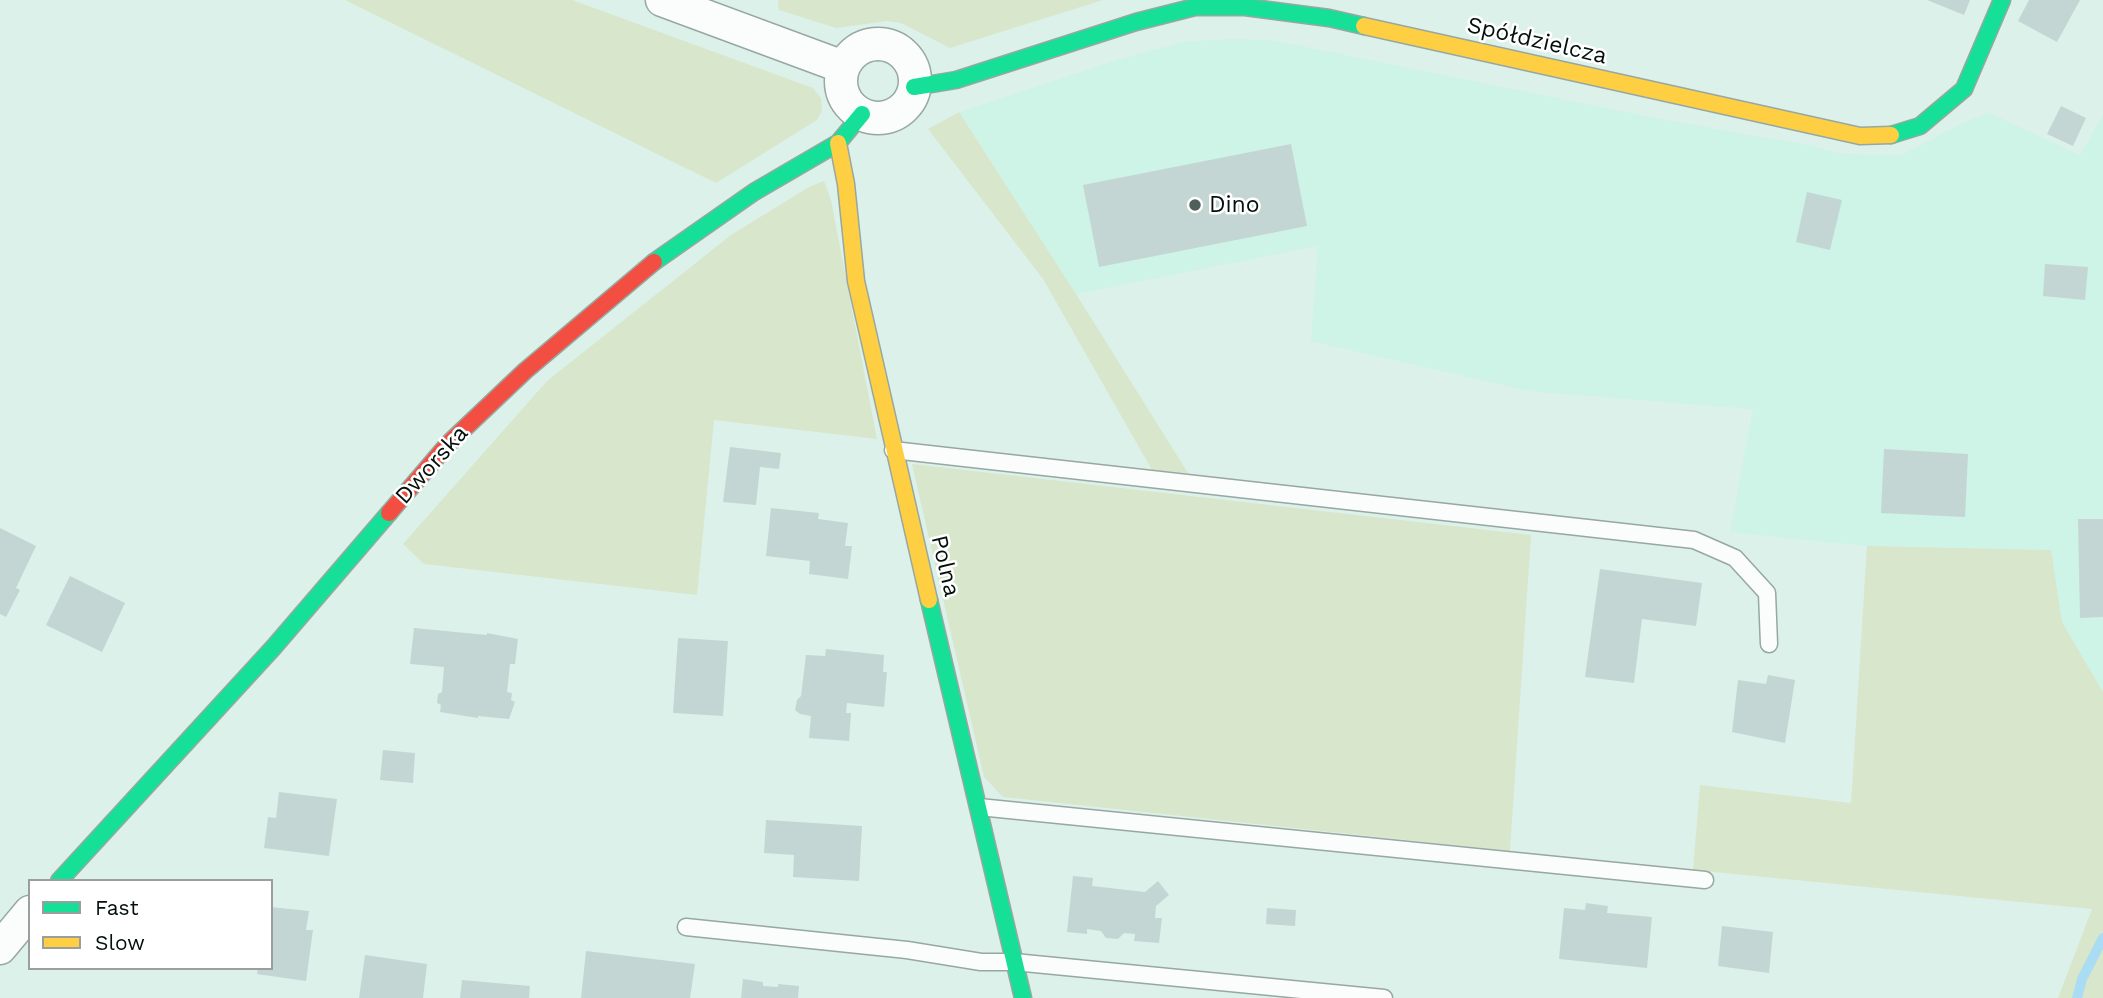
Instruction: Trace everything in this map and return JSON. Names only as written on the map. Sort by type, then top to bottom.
[{"type":"street","points":[[662,0],[844,67]]},
{"type":"street","name":"Spółdzielcza","points":[[914,87],[956,80],[1195,3],[1329,18],[1860,136],[1891,135],[1920,126],[1964,89],[2002,0]]},
{"type":"street","points":[[886,45],[897,49],[906,56],[912,66],[914,87],[908,103],[887,117],[874,118],[862,114],[852,108],[844,97],[841,84],[844,67],[853,52],[863,47],[886,45]]},
{"type":"street","name":"Dworska","points":[[61,879],[273,648],[448,444],[524,371],[650,264],[754,192],[838,142],[862,114]]},
{"type":"street","name":"Polna","points":[[838,142],[846,184],[856,281],[893,450],[1023,998]]},
{"type":"street","points":[[0,948],[28,914]]},
{"type":"lane","points":[[893,450],[1694,540],[1735,558],[1767,593],[1769,643]]},
{"type":"lane","points":[[979,807],[1705,880]]},
{"type":"lane","points":[[686,927],[906,950],[981,962],[1014,962],[1384,998]]},
{"type":"shaded area","points":[[345,0],[572,0],[813,88],[821,98],[822,111],[817,120],[716,183]]},
{"type":"shaded area","points":[[778,0],[1103,0],[950,48],[901,23],[887,21],[836,28],[779,10]]},
{"type":"shaded area","points":[[1271,40],[1660,119],[1808,145],[1842,154],[1902,155],[1965,122],[1989,113],[2080,155],[2103,115],[2103,692],[2062,622],[2051,550],[1867,546],[1730,532],[1753,409],[1529,391],[1311,341],[1318,246],[1076,294],[959,112],[1121,59],[1183,42]]},
{"type":"shaded area","points":[[959,112],[1188,473],[1152,470],[1043,279],[928,129]]},
{"type":"shaded area","points":[[824,181],[831,200],[877,439],[714,420],[697,595],[424,564],[403,544],[547,381],[731,235],[809,187]]},
{"type":"shaded area","points":[[912,464],[1531,535],[1510,851],[1003,797],[984,777]]},
{"type":"shaded area","points":[[1867,546],[2051,550],[2062,622],[2103,692],[2103,998],[2058,998],[2092,909],[1693,870],[1700,785],[1851,803]]},
{"type":"building","points":[[1927,0],[1970,0],[1964,15]]},
{"type":"building","points":[[2029,0],[2080,0],[2057,42],[2018,21]]},
{"type":"building","points":[[2061,106],[2086,118],[2073,146],[2047,134]]},
{"type":"building","name":"Dino","points":[[1291,144],[1307,226],[1099,267],[1083,185]]},
{"type":"building","points":[[1807,192],[1842,200],[1830,250],[1796,242]]},
{"type":"building","points":[[2045,264],[2088,267],[2085,300],[2043,296]]},
{"type":"building","points":[[730,447],[781,453],[779,469],[760,467],[756,505],[723,502]]},
{"type":"building","points":[[1884,449],[1968,454],[1965,517],[1881,513]]},
{"type":"building","points":[[771,508],[819,513],[818,519],[848,523],[845,546],[852,546],[848,579],[809,574],[810,561],[766,556]]},
{"type":"building","points":[[2078,519],[2103,519],[2103,617],[2080,618]]},
{"type":"building","points":[[0,528],[36,546],[16,588],[20,590],[6,617],[0,614]]},
{"type":"building","points":[[1600,569],[1702,583],[1696,626],[1642,619],[1634,683],[1585,677]]},
{"type":"building","points":[[70,576],[125,603],[102,652],[46,625]]},
{"type":"building","points":[[414,628],[487,633],[518,639],[515,664],[510,664],[507,692],[512,693],[511,700],[515,702],[509,719],[478,718],[440,712],[441,705],[437,703],[438,694],[442,692],[444,667],[410,664]]},
{"type":"building","points":[[678,638],[728,641],[723,716],[673,713]]},
{"type":"building","points":[[826,649],[884,655],[883,672],[887,672],[884,707],[847,703],[846,713],[851,713],[849,741],[809,738],[811,716],[795,710],[797,700],[801,696],[806,655],[825,656]]},
{"type":"building","points":[[1768,675],[1795,680],[1785,743],[1732,732],[1738,680],[1766,684]]},
{"type":"building","points":[[383,750],[415,753],[413,783],[380,780]]},
{"type":"building","points":[[279,792],[337,799],[329,856],[264,848],[268,817],[276,818]]},
{"type":"building","points":[[766,820],[862,826],[859,881],[793,877],[794,855],[764,853]]},
{"type":"building","points":[[1073,876],[1093,878],[1092,886],[1145,892],[1158,881],[1169,895],[1156,906],[1155,918],[1162,918],[1159,943],[1134,941],[1135,934],[1124,933],[1118,939],[1106,938],[1101,931],[1087,929],[1087,934],[1067,932]]},
{"type":"building","points":[[1586,903],[1608,906],[1607,913],[1652,917],[1647,968],[1559,959],[1564,908],[1585,910]]},
{"type":"building","points":[[273,907],[309,911],[306,930],[313,930],[306,981],[257,974],[258,970],[273,970]]},
{"type":"building","points":[[1267,908],[1296,910],[1295,926],[1266,924]]},
{"type":"building","points":[[1722,926],[1773,932],[1769,973],[1718,966]]},
{"type":"building","points":[[586,951],[695,964],[690,998],[581,998]]},
{"type":"building","points":[[365,955],[427,964],[423,998],[359,998]]},
{"type":"building","points":[[743,979],[763,982],[763,986],[799,986],[798,998],[741,998]]},
{"type":"building","points":[[462,980],[530,986],[529,998],[460,998]]},
{"type":"waterway","points":[[2077,998],[2082,979],[2103,938]]},
{"type":"traffic: fast","points":[[1891,135],[1920,126],[1964,89],[2002,0]]},
{"type":"traffic: fast","points":[[914,87],[956,80],[1136,22],[1195,7],[1245,7],[1329,18],[1364,26]]},
{"type":"traffic: fast","points":[[654,262],[754,192],[838,143],[862,114]]},
{"type":"traffic: fast","points":[[61,879],[273,648],[389,513]]},
{"type":"traffic: fast","points":[[929,600],[1023,998]]},
{"type":"traffic: slow","points":[[1364,26],[1860,136],[1891,135]]},
{"type":"traffic: slow","points":[[838,143],[846,184],[856,281],[929,600]]},
{"type":"traffic: jam","points":[[389,513],[448,444],[525,371],[654,262]]},
{"type":"place","name":"Dino","points":[[1195,205]]}]
